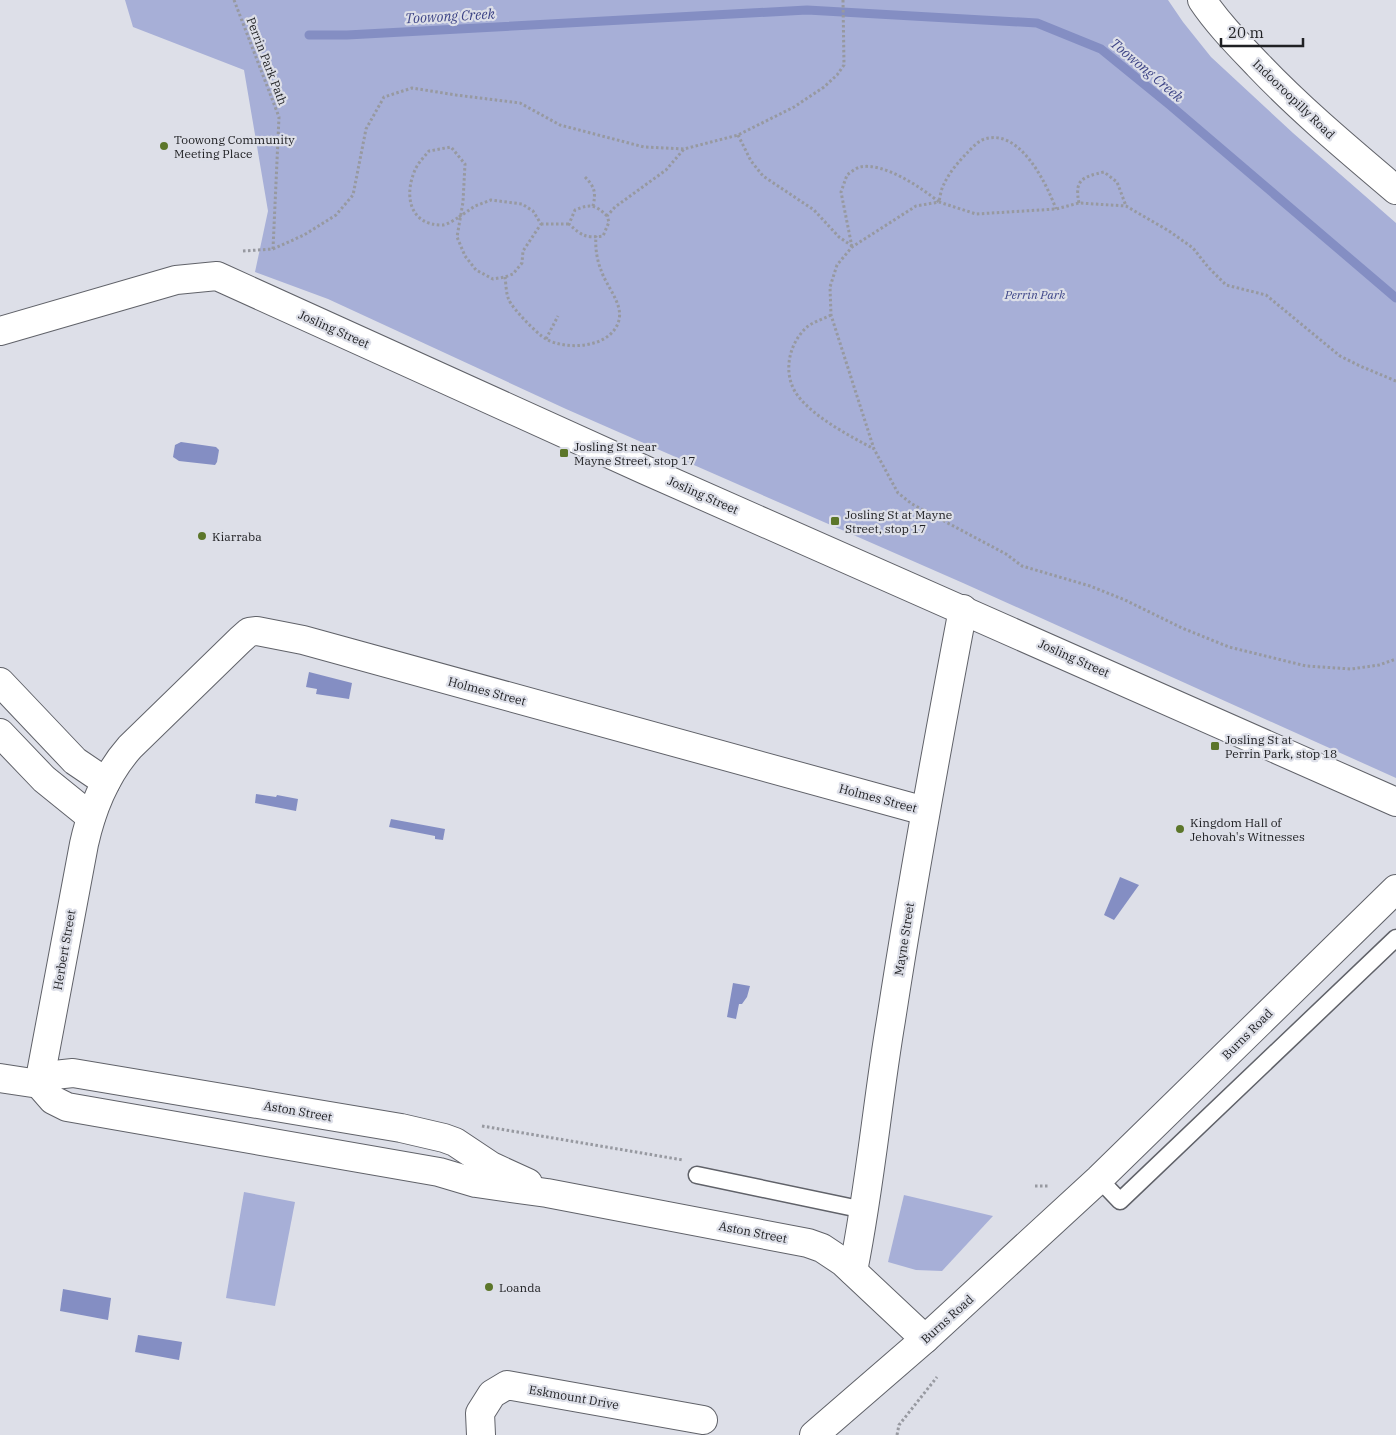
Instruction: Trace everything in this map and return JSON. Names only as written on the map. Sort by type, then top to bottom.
[{"type":"street","name":"Indooroopilly Road","points":[[1202,0],[1211,14],[1238,45],[1281,89],[1396,190]]},
{"type":"street","name":"Josling Street","points":[[0,331],[176,280],[217,276],[645,470],[1396,802]]},
{"type":"street","name":"Mayne Street","points":[[852,1271],[864,1210],[890,1021],[925,811],[963,609]]},
{"type":"street","name":"Holmes Street","points":[[106,782],[119,760],[130,747],[249,632],[261,631],[303,640],[925,811]]},
{"type":"street","points":[[0,682],[74,761],[106,782]]},
{"type":"street","points":[[0,733],[44,779],[91,818]]},
{"type":"street","name":"Herbert Street","points":[[39,1084],[76,879],[91,818],[106,782]]},
{"type":"street","name":"Burns Road","points":[[814,1435],[925,1340],[1099,1179],[1392,900]]},
{"type":"street","name":"Aston Street","points":[[547,1193],[492,1166],[456,1142],[401,1128],[73,1073],[54,1075],[39,1084],[53,1100],[67,1107],[439,1172],[483,1185],[547,1193],[800,1241],[828,1251],[925,1340]]},
{"type":"street","points":[[0,1078],[39,1084]]},
{"type":"street","name":"Eskmount Drive","points":[[481,1435],[480,1413],[492,1394],[507,1386],[703,1420]]},
{"type":"lane","points":[[1099,1179],[1120,1201],[1396,938]]},
{"type":"lane","points":[[697,1175],[864,1210]]},
{"type":"path","name":"Perrin Park Path","points":[[234,0],[279,117],[273,250]]},
{"type":"path","points":[[243,251],[273,250],[304,236],[336,215],[353,196],[366,129],[384,97],[412,88],[520,103],[560,125],[644,147],[684,150],[738,135],[794,106],[824,87],[837,75],[844,65],[842,44],[843,0]]},
{"type":"path","points":[[738,135],[751,161],[763,176],[814,210],[839,237],[852,247]]},
{"type":"path","points":[[939,202],[944,184],[965,155],[980,141],[995,137],[1010,141],[1027,157],[1045,182],[1056,209]]},
{"type":"path","points":[[541,224],[523,252],[522,263],[513,274],[505,278],[493,279],[476,270],[465,256],[457,238],[459,217],[463,202],[465,164],[451,147],[429,151],[415,170],[409,194],[412,209],[425,222],[443,225],[459,217],[475,206],[491,200],[522,204],[533,212],[541,224]]},
{"type":"path","points":[[607,216],[615,207],[666,170],[684,150]]},
{"type":"path","points":[[852,247],[841,192],[847,175],[860,167],[874,167],[901,176],[922,188],[939,202],[976,214],[1056,209],[1080,203],[1126,206],[1193,248],[1208,267],[1226,284],[1266,295],[1340,356],[1396,381]]},
{"type":"path","points":[[1080,203],[1077,190],[1081,181],[1089,176],[1104,172],[1117,182],[1126,206]]},
{"type":"path","points":[[586,177],[592,184],[596,195],[593,206]]},
{"type":"path","points":[[939,202],[916,206],[852,247],[837,265],[830,287],[831,315],[874,449],[898,493],[912,504],[1006,554],[1022,566],[1090,586],[1182,628],[1230,646],[1306,666],[1351,669],[1379,665],[1396,659]]},
{"type":"path","points":[[541,224],[569,224],[580,234],[588,237],[603,236],[609,222],[607,216],[600,208],[589,205],[575,210],[569,224]]},
{"type":"path","points":[[505,278],[509,300],[521,316],[546,339],[567,346],[596,342],[613,334],[619,319],[616,302],[601,271],[595,246],[596,236]]},
{"type":"path","points":[[831,315],[808,325],[796,338],[789,357],[790,377],[798,396],[812,409],[842,432],[874,449]]},
{"type":"path","points":[[546,339],[558,316]]},
{"type":"path","points":[[474,1124],[688,1160],[697,1175]]},
{"type":"path","points":[[897,1435],[899,1425],[936,1377]]},
{"type":"green space","name":"Perrin Park","points":[[125,0],[1168,0],[1211,57],[1293,133],[1396,223],[1396,778],[963,583],[566,409],[328,299],[255,272],[268,211],[244,70],[133,27]]},
{"type":"green space","points":[[244,1192],[295,1202],[275,1306],[226,1298]]},
{"type":"green space","points":[[904,1195],[993,1216],[942,1271],[916,1270],[888,1262]]},
{"type":"shaded area","points":[[181,442],[216,447],[219,450],[217,462],[215,465],[179,461],[173,457],[175,445]]},
{"type":"shaded area","points":[[309,672],[352,683],[349,699],[316,694],[317,689],[306,687]]},
{"type":"shaded area","points":[[256,794],[298,799],[296,811],[255,803]]},
{"type":"shaded area","points":[[391,819],[445,829],[443,840],[435,839],[435,836],[389,827]]},
{"type":"shaded area","points":[[1120,877],[1139,885],[1114,920],[1104,915]]},
{"type":"shaded area","points":[[733,983],[750,986],[747,997],[742,1004],[739,1004],[736,1019],[727,1017]]},
{"type":"shaded area","points":[[63,1289],[111,1298],[108,1320],[60,1311]]},
{"type":"shaded area","points":[[138,1335],[182,1342],[179,1360],[135,1352]]},
{"type":"waterway","name":"Toowong Creek","points":[[309,35],[347,35],[807,10],[1037,23],[1101,49],[1171,106],[1396,298]]},
{"type":"place","name":"Toowong Community Meeting Place","points":[[164,146]]},
{"type":"place","name":"Josling St near Mayne Street, stop 17","points":[[564,453]]},
{"type":"place","name":"Josling St at Mayne Street, stop 17","points":[[835,521]]},
{"type":"place","name":"Kiarraba","points":[[202,536]]},
{"type":"place","name":"Josling St at Perrin Park, stop 18","points":[[1215,746]]},
{"type":"place","name":"Kingdom Hall of Jehovah's Witnesses","points":[[1180,829]]},
{"type":"place","name":"Loanda","points":[[489,1287]]}]
